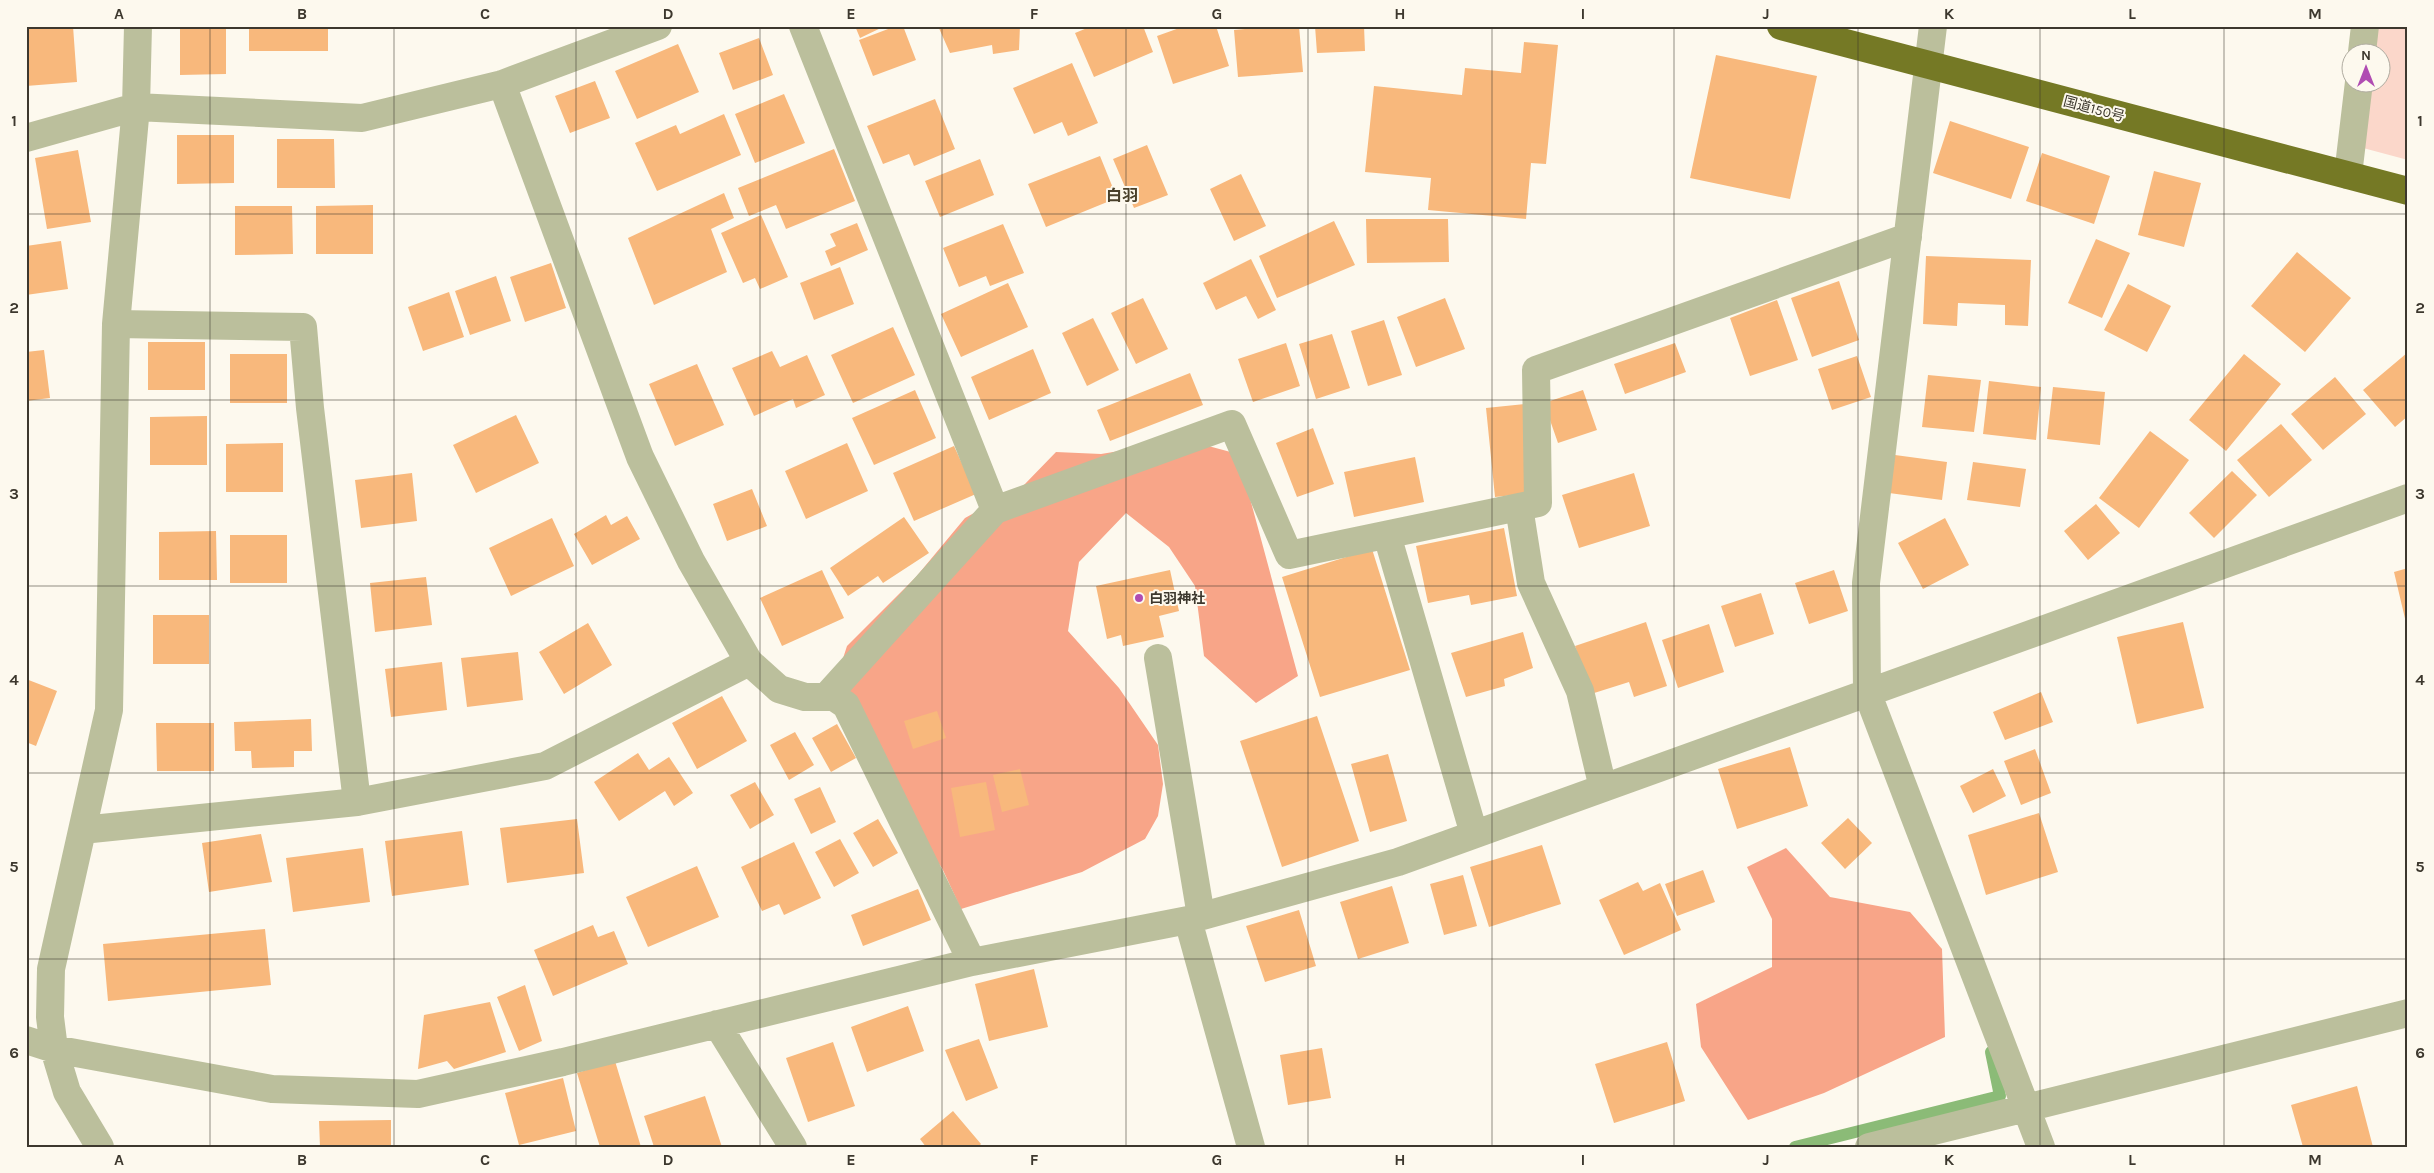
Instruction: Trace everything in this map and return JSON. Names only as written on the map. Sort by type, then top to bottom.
[{"type":"highway","name":"国道150号","points":[[1780,26],[2408,191]]},
{"type":"street","points":[[100,1147],[68,1092],[54,1049],[50,1017],[51,969],[109,710],[116,324],[136,107],[138,26]]},
{"type":"street","points":[[26,138],[136,107],[362,118],[502,84],[658,26]]},
{"type":"street","points":[[803,26],[995,510]]},
{"type":"street","points":[[1933,26],[1866,583],[1867,692],[2041,1147]]},
{"type":"street","points":[[2363,42],[2365,26]]},
{"type":"street","points":[[502,84],[640,457],[691,561],[749,662],[778,689],[805,697],[834,697],[846,705],[972,962]]},
{"type":"street","points":[[2348,175],[2358,92]]},
{"type":"street","points":[[826,697],[995,510],[1232,424],[1289,555],[1538,503],[1536,370],[1908,237]]},
{"type":"street","points":[[116,324],[303,327],[310,408],[357,802]]},
{"type":"street","points":[[26,1040],[54,1049],[272,1089],[418,1094],[972,962],[1194,918],[1398,862],[2408,498]]},
{"type":"street","points":[[1519,507],[1531,583],[1580,691],[1603,788]]},
{"type":"street","points":[[1387,534],[1474,834]]},
{"type":"street","points":[[1158,658],[1194,918],[1251,1147]]},
{"type":"street","points":[[82,830],[357,802],[545,766],[749,662]]},
{"type":"street","points":[[1869,1147],[2408,1013]]},
{"type":"street","points":[[717,1024],[793,1147]]},
{"type":"shaded area","points":[[2369,26],[2408,26],[2408,160],[2352,145],[2360,92],[2392,92],[2392,42],[2367,42]]},
{"type":"shaded area","points":[[1186,440],[1238,454],[1298,676],[1256,703],[1204,656],[1195,586],[1169,547],[1126,513],[1079,562],[1068,631],[1119,688],[1158,745],[1163,784],[1158,816],[1145,839],[1082,872],[961,909],[942,868],[923,843],[836,680],[847,646],[916,577],[965,518],[1023,486],[1056,452],[1101,454]]},
{"type":"shaded area","points":[[1786,848],[1830,897],[1910,912],[1942,949],[1945,1037],[1824,1093],[1748,1120],[1701,1047],[1696,1004],[1772,967],[1772,919],[1747,867]]},
{"type":"building","points":[[73,26],[77,82],[26,86],[26,28]]},
{"type":"building","points":[[249,26],[328,26],[328,51],[249,51]]},
{"type":"building","points":[[855,26],[885,26],[860,38]]},
{"type":"building","points":[[896,26],[903,26],[916,60],[873,76],[859,40]]},
{"type":"building","points":[[938,26],[1020,26],[1019,50],[993,54],[992,45],[950,53]]},
{"type":"building","points":[[1092,26],[1143,26],[1153,52],[1094,77],[1075,33]]},
{"type":"building","points":[[1185,26],[1216,26],[1229,66],[1173,84],[1157,36]]},
{"type":"building","points":[[1299,26],[1303,72],[1238,77],[1234,30]]},
{"type":"building","points":[[1315,26],[1364,26],[1365,51],[1317,53]]},
{"type":"building","points":[[226,28],[226,74],[180,75],[180,29]]},
{"type":"building","points":[[759,38],[773,75],[733,90],[719,53]]},
{"type":"building","points":[[1524,42],[1558,45],[1546,164],[1531,163],[1526,219],[1428,210],[1431,178],[1365,172],[1374,86],[1462,95],[1465,68],[1521,73]]},
{"type":"building","points":[[678,44],[699,92],[637,119],[615,71]]},
{"type":"building","points":[[1716,55],[1817,76],[1790,199],[1690,178]]},
{"type":"building","points":[[1072,63],[1098,123],[1068,136],[1062,122],[1034,134],[1013,88]]},
{"type":"building","points":[[595,81],[610,118],[570,133],[555,96]]},
{"type":"building","points":[[784,94],[805,143],[755,163],[735,114]]},
{"type":"building","points":[[935,99],[955,149],[914,166],[909,154],[883,164],[867,126]]},
{"type":"building","points":[[724,114],[741,155],[657,191],[635,143],[676,125],[680,134]]},
{"type":"building","points":[[1950,121],[2029,147],[2011,199],[1933,173]]},
{"type":"building","points":[[177,135],[234,135],[234,183],[177,184]]},
{"type":"building","points":[[277,139],[334,139],[335,188],[277,188]]},
{"type":"building","points":[[1147,145],[1168,195],[1134,208],[1113,159]]},
{"type":"building","points":[[834,149],[855,201],[786,229],[776,205],[749,216],[738,188]]},
{"type":"building","points":[[78,150],[91,222],[47,229],[35,158]]},
{"type":"building","points":[[2042,153],[2110,176],[2094,224],[2026,201]]},
{"type":"building","points":[[1100,156],[1117,198],[1046,227],[1028,184]]},
{"type":"building","points":[[980,159],[994,195],[940,217],[925,181]]},
{"type":"building","points":[[2154,171],[2201,183],[2184,247],[2138,235]]},
{"type":"building","points":[[1241,174],[1266,226],[1234,241],[1210,189]]},
{"type":"building","points":[[724,193],[734,218],[711,229],[727,272],[654,305],[628,238]]},
{"type":"building","points":[[373,205],[373,254],[316,254],[316,206]]},
{"type":"building","points":[[235,206],[292,206],[293,254],[235,255]]},
{"type":"building","points":[[761,215],[788,277],[760,289],[755,278],[743,283],[721,233]]},
{"type":"building","points":[[1366,219],[1448,219],[1449,262],[1367,263]]},
{"type":"building","points":[[1334,221],[1355,265],[1277,298],[1259,256]]},
{"type":"building","points":[[857,223],[868,250],[831,266],[825,251],[836,246],[830,234]]},
{"type":"building","points":[[1003,224],[1024,273],[990,286],[986,276],[959,287],[943,248]]},
{"type":"building","points":[[2096,239],[2130,253],[2102,318],[2068,303]]},
{"type":"building","points":[[61,241],[68,289],[26,295],[26,246]]},
{"type":"building","points":[[2297,252],[2351,298],[2305,352],[2251,306]]},
{"type":"building","points":[[1926,256],[2031,260],[2028,326],[2005,325],[2005,305],[1958,303],[1957,326],[1923,324]]},
{"type":"building","points":[[1251,259],[1276,310],[1258,319],[1246,296],[1216,310],[1203,283]]},
{"type":"building","points":[[551,263],[566,308],[525,322],[510,277]]},
{"type":"building","points":[[840,267],[854,304],[814,320],[800,283]]},
{"type":"building","points":[[496,276],[511,321],[470,335],[455,291]]},
{"type":"building","points":[[1839,281],[1859,340],[1812,357],[1791,298]]},
{"type":"building","points":[[1008,283],[1028,327],[961,357],[941,314]]},
{"type":"building","points":[[2128,284],[2171,306],[2147,352],[2104,330]]},
{"type":"building","points":[[449,292],[464,337],[423,351],[408,307]]},
{"type":"building","points":[[1143,298],[1168,349],[1136,364],[1111,313]]},
{"type":"building","points":[[1445,298],[1465,349],[1416,367],[1397,317]]},
{"type":"building","points":[[1777,300],[1798,360],[1750,376],[1730,318]]},
{"type":"building","points":[[1093,318],[1119,370],[1087,386],[1062,333]]},
{"type":"building","points":[[1384,320],[1402,375],[1368,386],[1351,331]]},
{"type":"building","points":[[893,327],[915,375],[853,403],[831,355]]},
{"type":"building","points":[[1332,334],[1350,388],[1316,399],[1299,344]]},
{"type":"building","points":[[148,342],[205,342],[205,390],[148,390]]},
{"type":"building","points":[[1286,343],[1300,386],[1253,402],[1238,359]]},
{"type":"building","points":[[1675,343],[1686,372],[1625,394],[1614,364]]},
{"type":"building","points":[[1033,349],[1051,393],[989,420],[971,377]]},
{"type":"building","points":[[44,350],[50,398],[26,401],[26,352]]},
{"type":"building","points":[[772,351],[780,367],[807,355],[825,395],[796,408],[793,399],[754,416],[732,368]]},
{"type":"building","points":[[2407,353],[2408,416],[2395,427],[2363,390]]},
{"type":"building","points":[[230,354],[287,354],[287,403],[230,403]]},
{"type":"building","points":[[2244,354],[2281,384],[2226,451],[2189,420]]},
{"type":"building","points":[[1857,356],[1871,397],[1832,410],[1818,369]]},
{"type":"building","points":[[697,364],[724,425],[675,446],[649,384]]},
{"type":"building","points":[[1190,373],[1203,405],[1110,441],[1097,410]]},
{"type":"building","points":[[1928,375],[1981,380],[1974,432],[1922,427]]},
{"type":"building","points":[[2335,377],[2366,414],[2323,450],[2291,414]]},
{"type":"building","points":[[1989,381],[2041,387],[2036,440],[1983,434]]},
{"type":"building","points":[[2053,387],[2105,392],[2100,445],[2047,439]]},
{"type":"building","points":[[915,390],[936,438],[874,465],[852,418]]},
{"type":"building","points":[[1583,390],[1597,430],[1558,443],[1544,403]]},
{"type":"building","points":[[1525,404],[1534,493],[1495,497],[1486,408]]},
{"type":"building","points":[[516,415],[539,463],[476,493],[453,445]]},
{"type":"building","points":[[207,416],[207,465],[150,465],[150,417]]},
{"type":"building","points":[[2281,424],[2312,460],[2269,497],[2237,460]]},
{"type":"building","points":[[1313,428],[1334,484],[1297,497],[1276,443]]},
{"type":"building","points":[[2150,431],[2189,460],[2139,528],[2099,498]]},
{"type":"building","points":[[283,443],[283,492],[226,492],[226,444]]},
{"type":"building","points":[[847,443],[868,491],[806,519],[785,471]]},
{"type":"building","points":[[954,446],[976,494],[914,521],[893,473]]},
{"type":"building","points":[[1895,455],[1947,462],[1942,500],[1889,493]]},
{"type":"building","points":[[1415,457],[1424,502],[1354,517],[1344,472]]},
{"type":"building","points":[[1973,462],[2026,469],[2020,507],[1967,500]]},
{"type":"building","points":[[2232,471],[2257,495],[2214,538],[2189,513]]},
{"type":"building","points":[[412,473],[417,521],[361,528],[355,480]]},
{"type":"building","points":[[1634,473],[1650,526],[1579,548],[1562,495]]},
{"type":"building","points":[[752,489],[767,526],[727,541],[713,504]]},
{"type":"building","points":[[2096,504],[2120,533],[2088,560],[2064,531]]},
{"type":"building","points":[[606,515],[611,525],[627,516],[640,539],[592,565],[574,534]]},
{"type":"building","points":[[904,517],[929,553],[883,583],[878,576],[848,596],[830,568]]},
{"type":"building","points":[[552,518],[574,566],[511,596],[489,548]]},
{"type":"building","points":[[1945,518],[1969,565],[1923,589],[1898,543]]},
{"type":"building","points":[[1504,528],[1517,596],[1471,605],[1469,595],[1428,603],[1416,546]]},
{"type":"building","points":[[216,531],[217,580],[159,580],[159,532]]},
{"type":"building","points":[[230,535],[287,535],[287,583],[230,583]]},
{"type":"building","points":[[1372,549],[1410,670],[1320,697],[1282,577]]},
{"type":"building","points":[[2408,568],[2408,627],[2407,627],[2394,572]]},
{"type":"building","points":[[822,570],[844,618],[782,646],[760,598]]},
{"type":"building","points":[[1170,570],[1179,611],[1159,616],[1164,637],[1123,646],[1121,635],[1107,639],[1096,586]]},
{"type":"building","points":[[1834,570],[1848,611],[1809,624],[1795,583]]},
{"type":"building","points":[[426,577],[432,625],[375,632],[370,583]]},
{"type":"building","points":[[1761,593],[1774,634],[1735,647],[1721,606]]},
{"type":"building","points":[[153,615],[209,615],[209,664],[153,664]]},
{"type":"building","points":[[1646,622],[1667,686],[1634,697],[1629,682],[1591,694],[1575,646]]},
{"type":"building","points":[[2183,622],[2204,708],[2137,724],[2117,637]]},
{"type":"building","points":[[588,623],[612,665],[564,694],[539,652]]},
{"type":"building","points":[[1709,624],[1724,672],[1678,688],[1662,640]]},
{"type":"building","points":[[1523,632],[1533,668],[1504,679],[1505,686],[1466,697],[1451,653]]},
{"type":"building","points":[[518,652],[523,700],[467,707],[461,658]]},
{"type":"building","points":[[442,662],[447,710],[391,717],[385,669]]},
{"type":"building","points":[[26,679],[57,691],[36,746],[26,742]]},
{"type":"building","points":[[2041,692],[2053,722],[2005,740],[1993,712]]},
{"type":"building","points":[[722,696],[747,741],[697,769],[672,723]]},
{"type":"building","points":[[937,711],[946,738],[913,749],[904,721]]},
{"type":"building","points":[[1317,716],[1359,841],[1282,867],[1240,741]]},
{"type":"building","points":[[311,719],[312,751],[294,751],[294,767],[252,768],[251,751],[235,751],[234,722]]},
{"type":"building","points":[[156,723],[214,723],[214,771],[157,771]]},
{"type":"building","points":[[837,724],[856,758],[831,772],[812,738]]},
{"type":"building","points":[[795,732],[814,765],[789,780],[770,745]]},
{"type":"building","points":[[1790,747],[1808,806],[1737,829],[1718,769]]},
{"type":"building","points":[[2035,749],[2051,793],[2021,805],[2004,761]]},
{"type":"building","points":[[638,753],[649,770],[669,757],[693,793],[674,806],[665,791],[619,821],[594,782]]},
{"type":"building","points":[[1388,754],[1407,821],[1370,832],[1351,764]]},
{"type":"building","points":[[1020,769],[1029,805],[1002,812],[993,775]]},
{"type":"building","points":[[1993,769],[2006,796],[1973,813],[1960,786]]},
{"type":"building","points":[[755,782],[774,815],[750,829],[730,795]]},
{"type":"building","points":[[986,782],[995,830],[960,837],[951,788]]},
{"type":"building","points":[[820,787],[836,822],[811,834],[794,799]]},
{"type":"building","points":[[2039,813],[2058,872],[1986,895],[1968,835]]},
{"type":"building","points":[[1848,818],[1872,843],[1845,869],[1821,843]]},
{"type":"building","points":[[577,819],[584,873],[507,883],[500,828]]},
{"type":"building","points":[[878,819],[898,853],[873,867],[853,833]]},
{"type":"building","points":[[462,831],[469,885],[392,896],[385,841]]},
{"type":"building","points":[[261,834],[272,882],[209,892],[202,843]]},
{"type":"building","points":[[840,839],[859,873],[834,887],[815,852]]},
{"type":"building","points":[[794,842],[821,898],[784,915],[779,904],[762,911],[741,867]]},
{"type":"building","points":[[1542,845],[1561,904],[1489,927],[1470,867]]},
{"type":"building","points":[[363,848],[370,902],[293,912],[286,858]]},
{"type":"building","points":[[697,866],[719,917],[648,947],[626,897]]},
{"type":"building","points":[[1703,870],[1715,902],[1677,916],[1665,884]]},
{"type":"building","points":[[1463,875],[1477,926],[1444,935],[1430,884]]},
{"type":"building","points":[[1638,882],[1643,891],[1660,883],[1681,930],[1624,955],[1599,900]]},
{"type":"building","points":[[1392,886],[1409,943],[1358,959],[1340,902]]},
{"type":"building","points":[[918,889],[931,920],[863,946],[851,915]]},
{"type":"building","points":[[1299,910],[1316,966],[1265,982],[1246,926]]},
{"type":"building","points":[[593,925],[598,937],[614,931],[628,964],[553,996],[534,950]]},
{"type":"building","points":[[265,929],[271,985],[108,1001],[103,944]]},
{"type":"building","points":[[1034,969],[1048,1027],[989,1041],[975,984]]},
{"type":"building","points":[[525,985],[542,1041],[519,1051],[497,997]]},
{"type":"building","points":[[490,1002],[506,1052],[454,1069],[447,1061],[418,1069],[424,1015]]},
{"type":"building","points":[[908,1006],[924,1051],[867,1072],[851,1027]]},
{"type":"building","points":[[979,1039],[998,1088],[966,1101],[945,1050]]},
{"type":"building","points":[[833,1042],[855,1106],[808,1122],[786,1058]]},
{"type":"building","points":[[1667,1042],[1685,1101],[1614,1123],[1595,1064]]},
{"type":"building","points":[[1322,1048],[1331,1098],[1288,1105],[1280,1055]]},
{"type":"building","points":[[615,1061],[641,1147],[600,1147],[577,1073]]},
{"type":"building","points":[[563,1078],[576,1131],[519,1145],[505,1093]]},
{"type":"building","points":[[2357,1086],[2373,1147],[2303,1147],[2291,1105]]},
{"type":"building","points":[[705,1096],[722,1147],[654,1147],[644,1116]]},
{"type":"building","points":[[953,1111],[981,1144],[978,1147],[926,1147],[920,1139]]},
{"type":"building","points":[[391,1120],[391,1147],[320,1147],[319,1121]]},
{"type":"waterway","points":[[1795,1147],[2000,1096],[1991,1052]]},
{"type":"place","name":"白羽神社","points":[[1139,598]]},
{"type":"district","name":"白羽","points":[[1122,195]]}]
